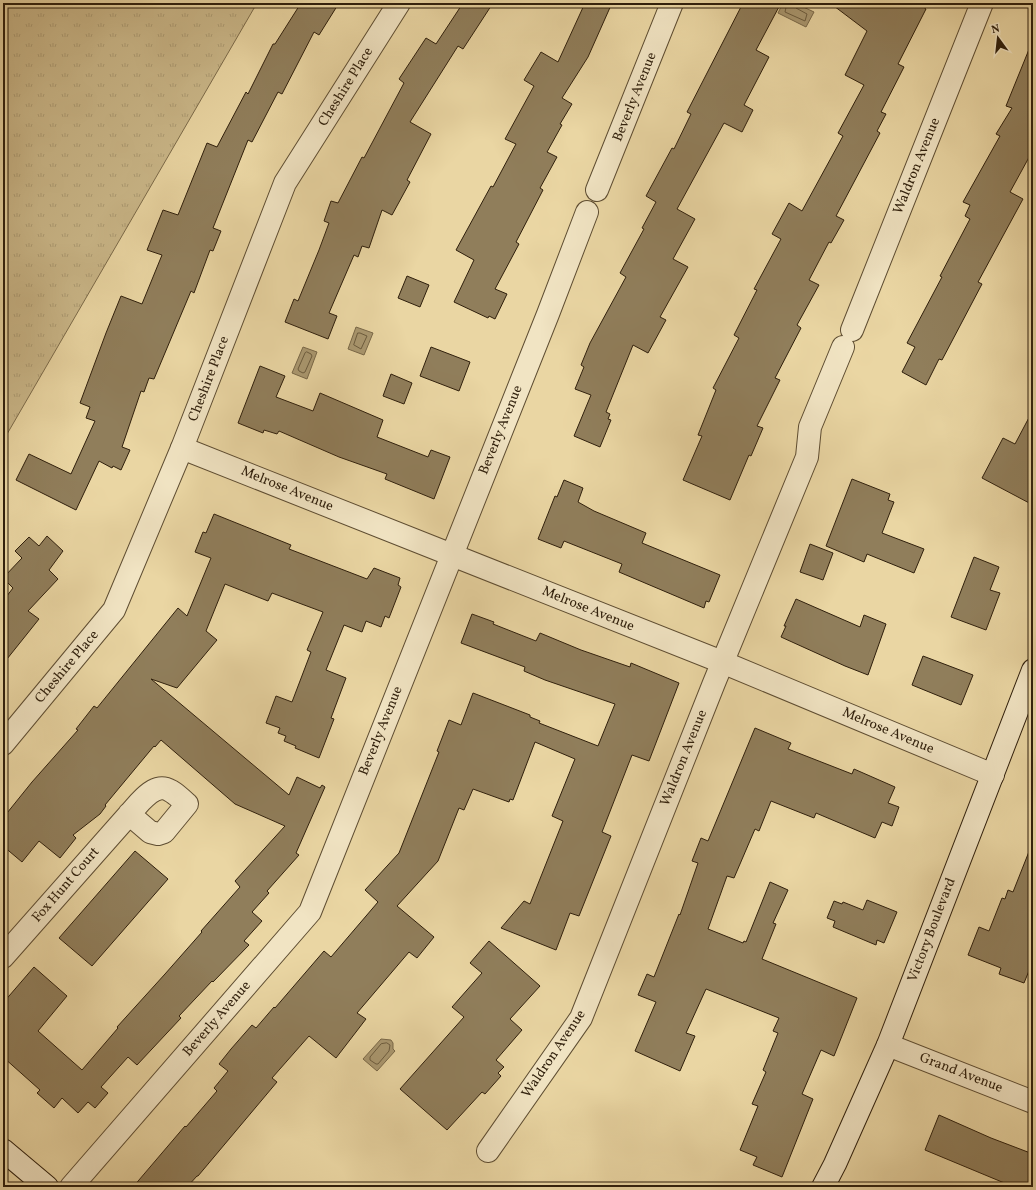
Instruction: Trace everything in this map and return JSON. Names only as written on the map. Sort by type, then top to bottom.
[{"type":"street","name":"Cheshire Place","points":[[3,744],[114,610],[182,448],[285,183],[399,3]]},
{"type":"street","name":"Beverly Avenue","points":[[597,190],[672,3]]},
{"type":"street","name":"Waldron Avenue","points":[[488,1151],[581,1018],[722,662],[807,457],[810,427],[848,338],[982,3]]},
{"type":"street","name":"Beverly Avenue","points":[[71,1187],[310,912],[548,314],[586,212]]},
{"type":"street","name":"Melrose Avenue","points":[[182,448],[722,662],[993,774]]},
{"type":"street","name":"Victory Boulevard","points":[[823,1187],[888,1045],[1033,670]]},
{"type":"street","name":"Fox Hunt Court","points":[[3,956],[129,814]]},
{"type":"street","name":"Grand Avenue","points":[[888,1045],[1033,1102]]},
{"type":"street","points":[[3,1150],[46,1187]]},
{"type":"green space","points":[[3,3],[257,3],[3,441]]},
{"type":"water","points":[[783,3],[795,3],[814,12],[806,27],[778,13]]},
{"type":"water","points":[[356,327],[373,333],[364,355],[348,349]]},
{"type":"water","points":[[303,347],[317,352],[307,379],[292,373]]},
{"type":"water","points":[[381,1039],[391,1040],[395,1051],[377,1071],[363,1059]]},
{"type":"building","points":[[301,3],[339,3],[319,35],[314,32],[282,94],[278,92],[252,142],[248,140],[213,228],[221,231],[213,251],[210,250],[194,293],[191,291],[154,379],[149,378],[144,392],[141,391],[122,447],[130,450],[121,470],[113,466],[112,468],[99,461],[76,510],[16,480],[29,454],[71,474],[95,421],[86,418],[90,407],[80,403],[121,296],[142,304],[162,255],[147,250],[163,210],[178,215],[207,143],[217,147],[246,92],[248,94],[273,44],[275,44]]},
{"type":"building","points":[[463,3],[493,3],[463,49],[458,46],[410,122],[431,134],[407,180],[410,182],[392,215],[382,210],[369,248],[362,246],[358,257],[354,255],[329,313],[337,316],[328,339],[285,322],[294,299],[298,301],[319,250],[329,223],[324,221],[331,201],[338,203],[362,157],[364,158],[404,83],[399,79],[426,38],[436,44]]},
{"type":"building","points":[[585,3],[612,3],[588,57],[562,98],[572,104],[560,124],[562,125],[547,152],[557,157],[540,188],[543,190],[516,242],[519,244],[495,289],[507,294],[495,319],[489,316],[488,318],[454,302],[474,260],[456,250],[516,144],[505,139],[534,86],[524,80],[541,52],[558,62]]},
{"type":"building","points":[[743,3],[781,3],[756,50],[769,57],[744,105],[753,110],[742,132],[724,123],[677,209],[695,219],[673,259],[688,267],[660,317],[666,320],[648,353],[633,345],[606,412],[610,414],[608,419],[611,420],[600,447],[574,436],[591,395],[575,389],[584,367],[581,365],[590,343],[626,277],[620,273],[644,229],[642,228],[656,202],[646,196],[672,148],[674,149],[691,114],[687,112]]},
{"type":"building","points":[[830,3],[927,3],[926,9],[898,64],[904,67],[881,112],[886,114],[877,131],[880,133],[836,216],[844,220],[831,243],[829,242],[809,280],[819,285],[797,325],[801,328],[775,378],[780,380],[757,426],[763,428],[751,456],[749,455],[730,500],[683,480],[702,436],[698,435],[716,390],[713,388],[739,338],[734,335],[757,290],[754,289],[781,239],[772,234],[789,203],[802,211],[843,136],[838,133],[864,85],[845,75],[867,31]]},
{"type":"building","points":[[1032,42],[1033,150],[1010,192],[1023,199],[978,282],[982,284],[942,360],[939,359],[926,385],[902,372],[915,347],[907,343],[942,277],[940,276],[970,219],[965,216],[970,205],[963,202],[1000,136],[996,134],[1012,108],[1006,106]]},
{"type":"building","points":[[407,276],[429,285],[420,307],[398,298]]},
{"type":"building","points":[[431,347],[470,362],[459,391],[420,376]]},
{"type":"building","points":[[260,366],[285,376],[276,397],[313,411],[320,393],[383,420],[377,437],[428,457],[431,450],[450,457],[434,499],[385,479],[387,474],[339,457],[279,431],[277,434],[264,430],[263,433],[238,423]]},
{"type":"building","points":[[391,374],[412,383],[404,404],[383,396]]},
{"type":"building","points":[[1033,410],[1033,505],[982,478],[1003,438],[1015,444]]},
{"type":"building","points":[[852,479],[890,494],[888,500],[894,502],[882,533],[924,549],[914,573],[867,554],[864,562],[826,546]]},
{"type":"building","points":[[564,480],[583,488],[578,502],[594,511],[646,533],[642,543],[720,575],[709,602],[706,601],[704,608],[619,572],[622,564],[564,541],[561,548],[538,539],[555,496],[557,497]]},
{"type":"building","points":[[214,514],[291,545],[289,549],[367,579],[374,568],[400,578],[398,585],[401,587],[389,618],[385,616],[381,627],[366,621],[362,632],[344,625],[326,670],[346,678],[331,718],[334,719],[319,758],[295,748],[296,746],[284,741],[286,736],[278,733],[280,728],[266,723],[276,696],[292,702],[311,652],[307,650],[323,612],[272,593],[268,601],[225,584],[206,631],[217,640],[177,688],[151,679],[289,795],[297,777],[320,788],[322,785],[325,787],[296,853],[299,855],[267,891],[269,893],[252,912],[262,921],[244,941],[249,945],[179,1016],[181,1018],[137,1065],[128,1057],[101,1087],[108,1093],[95,1108],[88,1102],[78,1113],[62,1098],[54,1108],[37,1093],[40,1090],[3,1057],[3,1003],[34,967],[67,996],[38,1031],[82,1070],[118,1028],[117,1027],[240,887],[235,881],[285,826],[235,804],[161,740],[155,747],[154,746],[105,805],[106,806],[100,814],[73,835],[76,838],[60,858],[39,841],[22,862],[3,846],[3,818],[32,782],[78,730],[76,729],[94,706],[97,708],[178,608],[187,616],[211,558],[195,552],[203,532],[206,533]]},
{"type":"building","points":[[47,536],[63,551],[49,570],[58,579],[28,611],[39,619],[3,664],[3,601],[13,588],[3,578],[22,558],[15,551],[29,537],[39,546]]},
{"type":"building","points":[[810,544],[833,553],[823,580],[800,572]]},
{"type":"building","points":[[974,557],[999,567],[990,590],[1000,593],[986,630],[951,617]]},
{"type":"building","points":[[796,599],[860,627],[864,615],[886,624],[868,675],[781,637],[786,626],[784,626]]},
{"type":"building","points":[[472,614],[536,641],[540,633],[581,650],[630,667],[631,663],[679,683],[649,761],[632,755],[602,832],[611,836],[579,916],[570,913],[556,950],[501,928],[524,901],[530,904],[563,821],[552,816],[575,759],[535,742],[513,800],[510,799],[509,802],[473,789],[464,810],[459,808],[438,861],[397,906],[434,937],[417,958],[409,952],[357,1013],[366,1019],[336,1058],[309,1036],[272,1078],[277,1082],[187,1187],[133,1187],[217,1091],[214,1088],[228,1071],[219,1064],[231,1049],[252,1025],[256,1028],[274,1007],[275,1008],[324,951],[331,957],[378,902],[365,890],[399,853],[439,752],[437,751],[449,720],[461,725],[473,693],[530,715],[530,717],[540,721],[539,723],[598,746],[615,704],[545,680],[524,671],[525,667],[461,643]]},
{"type":"building","points":[[923,656],[973,675],[961,705],[912,685]]},
{"type":"building","points":[[755,728],[791,743],[788,749],[852,774],[854,769],[895,787],[888,803],[899,807],[892,826],[882,822],[875,838],[816,813],[814,818],[771,801],[759,831],[755,829],[734,878],[727,876],[708,929],[743,943],[744,941],[746,942],[770,882],[788,890],[773,923],[776,924],[762,959],[857,998],[834,1056],[821,1050],[802,1094],[813,1099],[782,1177],[753,1165],[757,1157],[740,1150],[758,1106],[752,1104],[766,1072],[763,1070],[778,1033],[773,1031],[779,1018],[706,989],[686,1033],[695,1036],[680,1071],[635,1051],[656,1002],[638,995],[647,974],[654,977],[679,914],[680,915],[698,863],[692,861],[701,838],[708,841]]},
{"type":"building","points":[[1032,844],[1033,961],[1024,983],[999,974],[1001,968],[968,955],[979,927],[989,931],[1002,898],[1005,899],[1008,890],[1013,892]]},
{"type":"building","points":[[135,851],[168,879],[92,966],[59,938]]},
{"type":"building","points":[[867,900],[897,912],[884,943],[877,940],[876,945],[833,927],[835,921],[827,918],[834,901],[842,904],[843,902],[863,910]]},
{"type":"building","points":[[489,941],[540,986],[510,1019],[522,1030],[496,1060],[504,1067],[498,1073],[501,1076],[485,1094],[482,1092],[447,1130],[400,1089],[464,1017],[452,1007],[482,973],[470,963]]},
{"type":"building","points":[[939,1115],[991,1138],[1033,1154],[1033,1179],[1030,1187],[1014,1187],[925,1150]]}]
